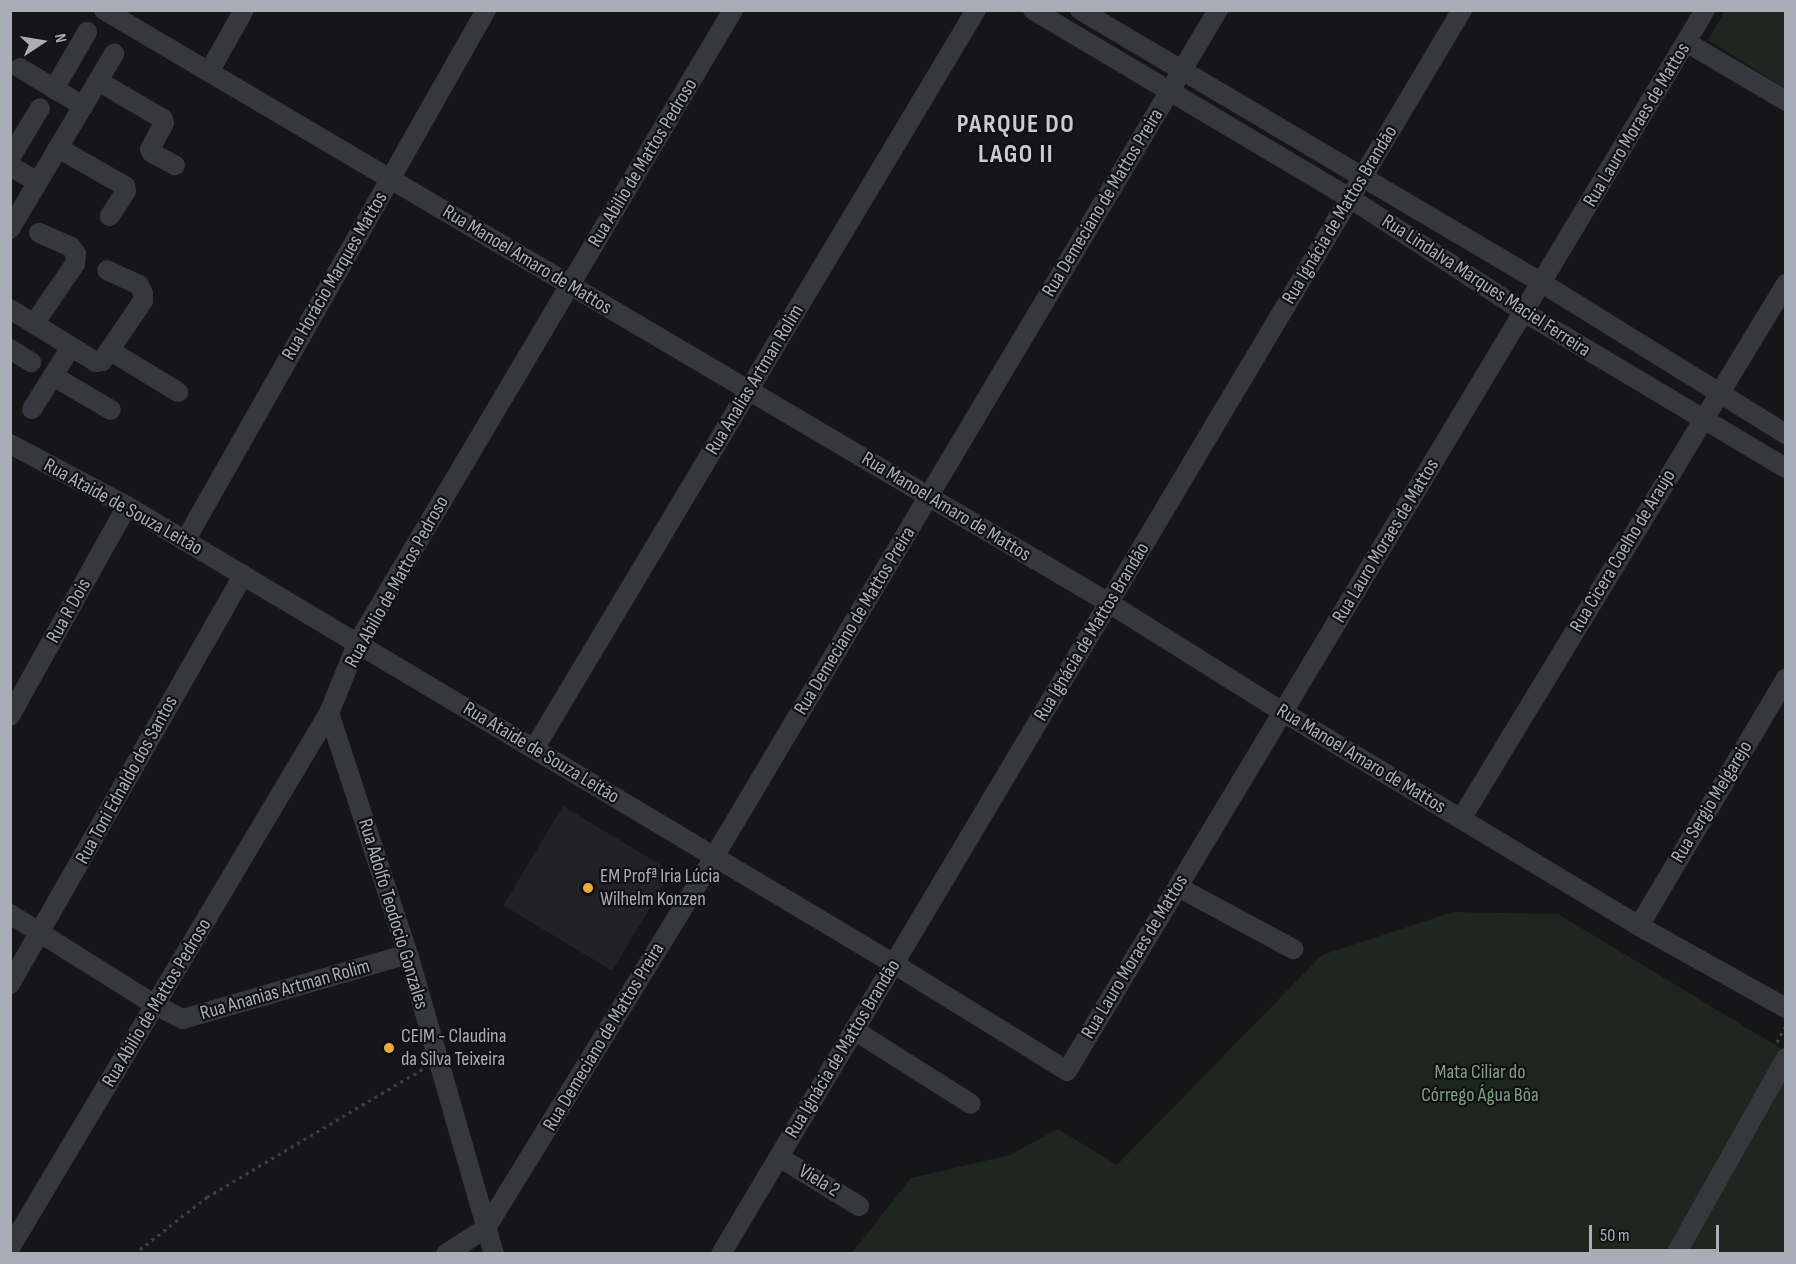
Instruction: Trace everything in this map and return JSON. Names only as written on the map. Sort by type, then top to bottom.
[{"type":"street","name":"Rua Manoel Amaro de Mattos","points":[[104,10],[1103,599],[1283,712],[1639,926],[1785,1008]]},
{"type":"street","points":[[209,72],[244,10]]},
{"type":"street","name":"Rua Horácio Marques Mattos","points":[[185,541],[486,10]]},
{"type":"street","name":"Rua Abilio de Mattos Pedroso","points":[[10,1248],[329,714],[357,644],[733,10]]},
{"type":"street","name":"Rua Analias Artman Rolim","points":[[534,749],[754,393],[976,10]]},
{"type":"street","name":"Rua Lindalva Marques Maciel Ferreira","points":[[1033,10],[1165,99],[1350,198],[1524,312],[1785,468]]},
{"type":"street","name":"Rua Lindalva Marques Maciel Ferreira","points":[[1080,10],[1542,283],[1785,434]]},
{"type":"street","name":"Rua Demeciano de Mattos Preira","points":[[490,1241],[928,496],[1218,10]]},
{"type":"street","name":"Rua Ignácia de Mattos Brandão","points":[[721,1254],[854,1030],[887,960],[1103,599],[1363,177],[1462,10]]},
{"type":"street","name":"Rua Lauro Moraes de Mattos","points":[[1067,1071],[1705,10]]},
{"type":"street","points":[[54,89],[87,32]]},
{"type":"street","points":[[1686,42],[1785,101]]},
{"type":"street","points":[[12,222],[114,54]]},
{"type":"street","points":[[20,68],[83,106]]},
{"type":"street","points":[[98,81],[163,119],[164,123],[150,148],[152,153],[175,165]]},
{"type":"street","points":[[10,158],[40,108]]},
{"type":"street","points":[[58,148],[125,186],[126,190],[110,216]]},
{"type":"street","points":[[10,166],[38,182]]},
{"type":"street","points":[[34,324],[75,264],[76,254],[71,247],[39,233]]},
{"type":"street","points":[[10,309],[96,362],[102,361],[143,301],[143,293],[139,285],[107,270]]},
{"type":"street","name":"Rua Cicera Coelho de Araujo","points":[[1461,819],[1785,284]]},
{"type":"street","points":[[32,409],[70,347]]},
{"type":"street","points":[[10,349],[31,362]]},
{"type":"street","points":[[110,350],[178,393]]},
{"type":"street","points":[[53,376],[111,410]]},
{"type":"street","name":"Rua Ataide de Souza Leitão","points":[[12,450],[127,506],[716,855],[1067,1071]]},
{"type":"street","name":"Rua R Dois","points":[[10,716],[127,506]]},
{"type":"street","name":"Rua Toni Ednaldo dos Santos","points":[[10,984],[243,575]]},
{"type":"street","name":"Rua Sergio Melgarejo","points":[[1639,926],[1785,678]]},
{"type":"street","name":"Rua Adolfo Teodocio Gonzales","points":[[329,714],[408,961],[490,1241]]},
{"type":"street","points":[[1178,887],[1293,949]]},
{"type":"street","name":"Rua Ananias Artman Rolim","points":[[10,914],[155,1005],[183,1019],[408,961]]},
{"type":"street","points":[[854,1030],[971,1104]]},
{"type":"street","points":[[1676,1254],[1785,1058]]},
{"type":"street","name":"Viela 2","points":[[779,1157],[859,1206]]},
{"type":"street","points":[[446,1254],[490,1241]]},
{"type":"path","points":[[134,1254],[207,1197],[438,1060]]},
{"type":"shaded area","name":"EM Profª Iria Lúcia Wilhelm Konzen","points":[[563,806],[672,871],[612,971],[503,905]]},
{"type":"green space","points":[[1725,11],[1785,11],[1785,88],[1708,40]]},
{"type":"green space","name":"Mata Ciliar do Córrego Água Bôa","points":[[1453,912],[1558,914],[1785,1051],[1785,1253],[851,1254],[911,1178],[1010,1155],[1058,1129],[1117,1165],[1322,955]]},
{"type":"place","name":"EM Profª Iria Lúcia Wilhelm Konzen","points":[[588,888]]},
{"type":"place","name":"CEIM - Claudina da Silva Teixeira","points":[[389,1048]]},
{"type":"district","name":"PARQUE DO LAGO II","points":[[1016,140]]}]
